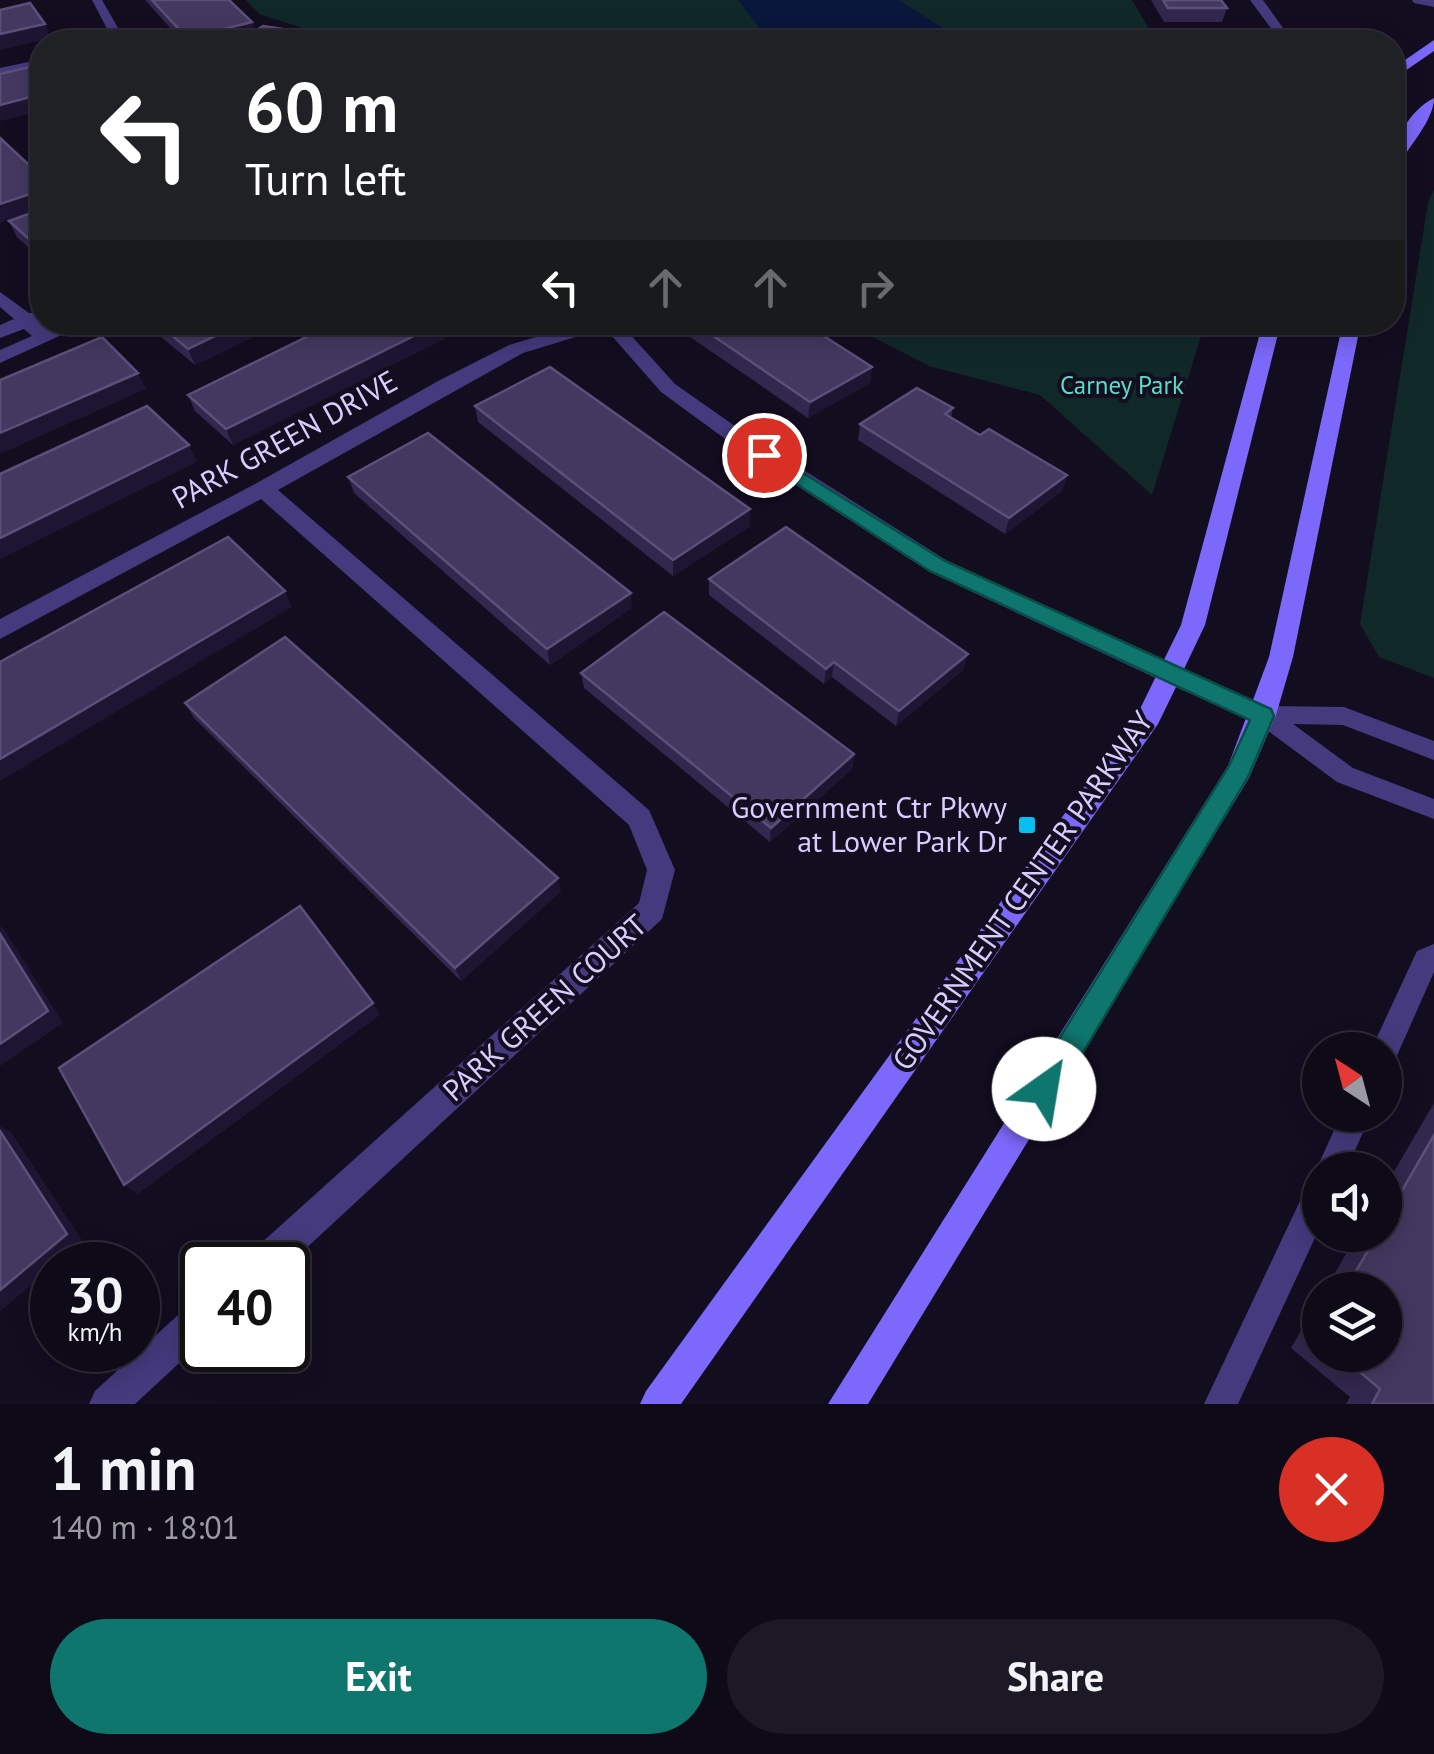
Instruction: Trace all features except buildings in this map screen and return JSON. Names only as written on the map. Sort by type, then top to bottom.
[{"type":"street","points":[[1256,0],[1278,30]]},
{"type":"street","points":[[1418,0],[1434,3]]},
{"type":"street","points":[[98,2],[113,30]]},
{"type":"street","points":[[1405,66],[1434,44]]},
{"type":"street","points":[[0,72],[30,65]]},
{"type":"street","points":[[1405,138],[1434,102]]},
{"type":"street","points":[[0,297],[30,315]]},
{"type":"street","points":[[0,332],[30,319]]},
{"type":"street","points":[[0,357],[52,335]]},
{"type":"street","name":"PARK GREEN DRIVE","points":[[0,630],[516,349],[564,335]]},
{"type":"street","points":[[620,335],[668,388],[735,436],[938,566],[1263,716]]},
{"type":"street","name":"GOVERNMENT CENTER PARKWAY","points":[[659,1404],[1148,717],[1193,625],[1269,335]]},
{"type":"street","points":[[847,1404],[1237,775],[1263,716],[1281,658],[1349,335]]},
{"type":"street","name":"PARK GREEN COURT","points":[[263,489],[639,818],[661,870],[652,910],[287,1242]]},
{"type":"street","points":[[108,1404],[180,1338]]},
{"type":"lane","points":[[1263,716],[1344,716],[1434,751]]},
{"type":"lane","points":[[1263,716],[1346,775],[1434,809]]},
{"type":"lane","points":[[1393,1032],[1426,960],[1434,956]]},
{"type":"lane","points":[[1221,1404],[1302,1231]]},
{"type":"green space","points":[[246,0],[1132,0],[1150,30],[309,30],[259,14]]},
{"type":"green space","points":[[1434,189],[1434,678],[1379,657],[1360,624],[1428,203]]},
{"type":"green space","name":"Carney Park","points":[[868,335],[1201,335],[1152,495],[1040,395],[929,366]]},
{"type":"water","points":[[738,0],[899,0],[946,30],[761,30]]},
{"type":"place","name":"Government Ctr Pkwy at Lower Park Dr","points":[[1027,825]]},
{"type":"route","points":[[764,455],[938,566],[1263,716],[1240,770],[1044,1089]]}]
